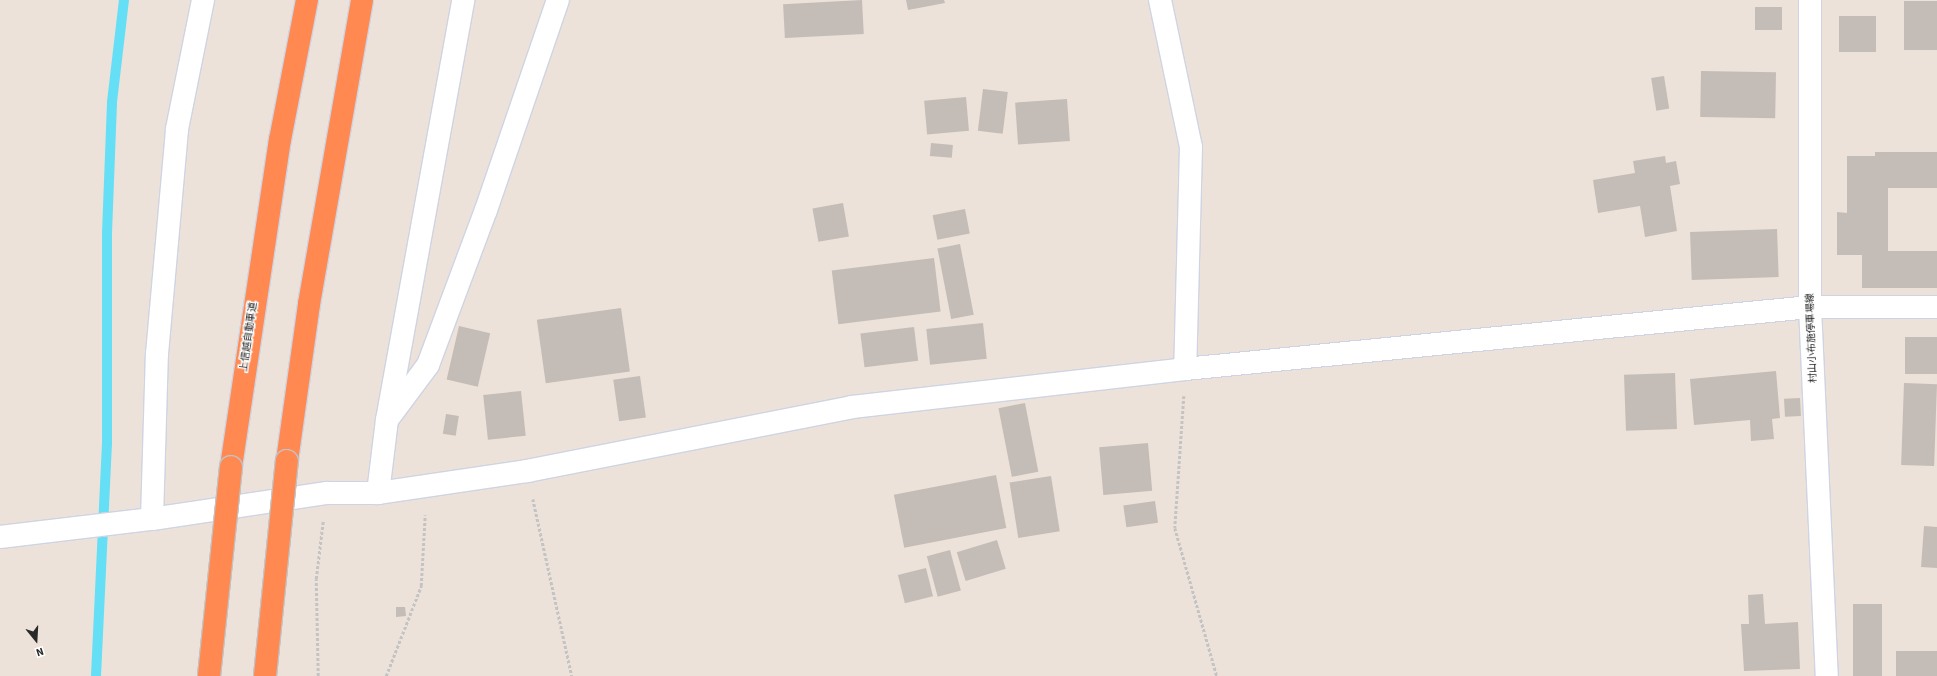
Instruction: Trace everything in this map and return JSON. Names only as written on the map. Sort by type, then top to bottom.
[{"type":"highway","name":"上信越自動車道","points":[[209,676],[231,467],[280,140],[307,0]]},
{"type":"highway","points":[[266,676],[287,461],[309,304],[362,0]]},
{"type":"street","points":[[142,520],[177,129],[203,0]]},
{"type":"street","points":[[378,493],[387,420],[463,0]]},
{"type":"street","points":[[387,420],[428,365],[486,210],[558,0]]},
{"type":"street","points":[[1160,0],[1191,147],[1186,369]]},
{"type":"street","name":"村山小布施停車場線","points":[[1810,0],[1810,307],[1828,676]]},
{"type":"street","points":[[0,537],[142,520],[327,493],[378,493],[527,471],[852,407],[1186,369],[1810,307],[1937,307]]},
{"type":"path","points":[[1186,369],[1175,528],[1217,676]]},
{"type":"path","points":[[527,471],[572,676]]},
{"type":"path","points":[[386,676],[420,586],[426,486]]},
{"type":"path","points":[[318,676],[316,579],[327,493]]},
{"type":"building","points":[[862,0],[864,34],[785,38],[783,4]]},
{"type":"building","points":[[906,0],[944,0],[945,3],[908,10]]},
{"type":"building","points":[[1904,1],[1937,1],[1937,50],[1904,50]]},
{"type":"building","points":[[1755,7],[1782,7],[1782,30],[1755,30]]},
{"type":"building","points":[[1839,16],[1876,16],[1876,52],[1839,52]]},
{"type":"building","points":[[1701,71],[1776,72],[1775,118],[1700,117]]},
{"type":"building","points":[[1664,76],[1669,109],[1656,111],[1651,78]]},
{"type":"building","points":[[983,89],[1008,92],[1003,134],[978,131]]},
{"type":"building","points":[[966,97],[969,131],[927,135],[924,101]]},
{"type":"building","points":[[1067,99],[1070,141],[1018,145],[1015,103]]},
{"type":"building","points":[[931,143],[953,145],[952,158],[930,156]]},
{"type":"building","points":[[1875,152],[1937,152],[1937,188],[1888,188],[1888,251],[1937,251],[1937,288],[1862,288],[1862,255],[1837,255],[1837,212],[1847,213],[1847,156],[1875,156]]},
{"type":"building","points":[[1665,156],[1666,163],[1676,161],[1680,184],[1670,186],[1677,231],[1645,237],[1640,206],[1598,213],[1593,180],[1635,173],[1633,161]]},
{"type":"building","points":[[843,203],[849,236],[818,242],[812,208]]},
{"type":"building","points":[[965,209],[970,234],[937,240],[933,215]]},
{"type":"building","points":[[1777,229],[1779,277],[1692,280],[1690,232]]},
{"type":"building","points":[[960,244],[974,315],[951,319],[937,248]]},
{"type":"building","points":[[934,258],[941,312],[838,324],[832,271]]},
{"type":"building","points":[[621,308],[630,371],[546,383],[537,320]]},
{"type":"building","points":[[983,323],[987,359],[930,365],[926,329]]},
{"type":"building","points":[[459,326],[490,333],[478,387],[447,380]]},
{"type":"building","points":[[914,327],[918,361],[865,367],[860,334]]},
{"type":"building","points":[[1905,337],[1937,337],[1937,374],[1905,374]]},
{"type":"building","points":[[1776,371],[1780,418],[1772,419],[1774,439],[1751,441],[1750,420],[1694,425],[1690,379]]},
{"type":"building","points":[[1675,373],[1677,429],[1626,431],[1624,375]]},
{"type":"building","points":[[640,376],[646,418],[619,421],[613,380]]},
{"type":"building","points":[[1904,383],[1937,384],[1934,466],[1901,465]]},
{"type":"building","points":[[521,391],[526,436],[488,440],[483,395]]},
{"type":"building","points":[[1800,398],[1801,416],[1785,417],[1784,399]]},
{"type":"building","points":[[1025,403],[1038,472],[1012,477],[998,408]]},
{"type":"building","points":[[446,414],[459,416],[456,436],[443,434]]},
{"type":"building","points":[[1148,443],[1152,491],[1103,495],[1099,447]]},
{"type":"building","points":[[996,475],[1006,528],[904,548],[894,495]]},
{"type":"building","points":[[1051,476],[1060,531],[1018,538],[1010,483]]},
{"type":"building","points":[[1155,501],[1158,523],[1126,527],[1123,505]]},
{"type":"building","points":[[1924,526],[1937,527],[1937,568],[1921,567]]},
{"type":"building","points":[[997,540],[1006,569],[966,581],[957,552]]},
{"type":"building","points":[[950,550],[961,591],[938,597],[927,556]]},
{"type":"building","points":[[926,568],[933,596],[905,603],[898,575]]},
{"type":"building","points":[[1763,594],[1765,624],[1798,622],[1800,669],[1744,671],[1741,624],[1749,624],[1748,595]]},
{"type":"building","points":[[1853,604],[1882,604],[1882,676],[1853,676]]},
{"type":"building","points":[[396,607],[405,607],[406,616],[396,617]]},
{"type":"building","points":[[1896,651],[1937,651],[1937,676],[1896,676]]},
{"type":"waterway","points":[[96,676],[107,444],[107,233],[112,102],[124,0]]}]
